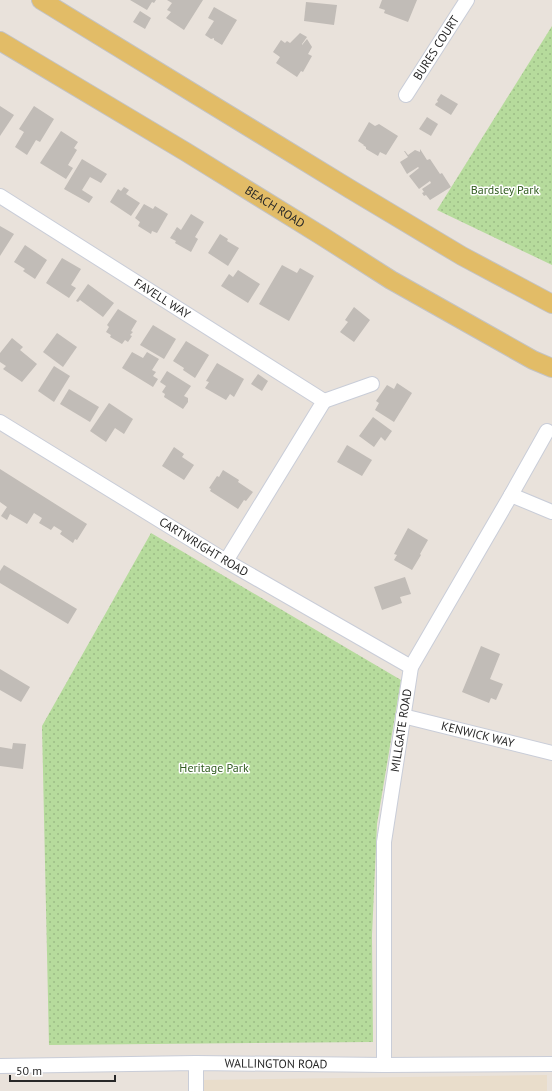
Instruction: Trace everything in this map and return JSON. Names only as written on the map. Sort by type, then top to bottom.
[{"type":"main road","points":[[41,0],[449,248],[552,304]]},
{"type":"main road","name":"BEACH ROAD","points":[[0,41],[186,152],[391,280],[533,360],[552,368]]},
{"type":"street","name":"BURES COURT","points":[[406,95],[467,0]]},
{"type":"street","name":"FAVELL WAY","points":[[0,196],[324,401]]},
{"type":"street","points":[[226,561],[324,401],[372,384]]},
{"type":"street","name":"CARTWRIGHT ROAD","points":[[0,422],[226,561],[411,666]]},
{"type":"street","name":"MILLGATE ROAD","points":[[384,1065],[384,842],[411,666],[547,431]]},
{"type":"street","points":[[511,495],[552,512]]},
{"type":"street","name":"KENWICK WAY","points":[[403,716],[552,753]]},
{"type":"street","points":[[196,1063],[196,1091]]},
{"type":"street","name":"WALLINGTON ROAD","points":[[0,1066],[196,1063],[384,1065],[552,1064]]},
{"type":"shaded area","points":[[547,1075],[547,1091],[202,1091],[202,1080]]},
{"type":"green space","name":"Bardsley Park","points":[[552,26],[552,265],[437,210]]},
{"type":"green space","name":"Heritage Park","points":[[151,533],[401,680],[377,824],[372,935],[373,1042],[49,1045],[42,726]]},
{"type":"building","points":[[130,0],[156,0],[154,3],[152,2],[147,10]]},
{"type":"building","points":[[167,0],[203,0],[184,30],[166,18],[171,12],[167,10],[172,3]]},
{"type":"building","points":[[382,0],[417,0],[408,22],[384,13],[385,10],[379,8]]},
{"type":"building","points":[[306,2],[337,5],[334,25],[304,21]]},
{"type":"building","points":[[214,7],[237,20],[222,45],[214,40],[214,38],[211,39],[205,35],[214,21],[208,18]]},
{"type":"building","points":[[140,11],[151,18],[145,29],[133,22]]},
{"type":"building","points":[[300,33],[307,37],[302,45],[307,39],[312,47],[308,54],[312,56],[303,72],[301,71],[297,77],[276,63],[280,57],[273,52],[281,40],[285,43],[287,41],[290,43]]},
{"type":"building","points":[[441,94],[458,104],[451,115],[435,105]]},
{"type":"building","points":[[0,106],[14,115],[0,136]]},
{"type":"building","points":[[34,106],[54,119],[40,142],[36,140],[27,155],[15,147],[24,132],[19,129]]},
{"type":"building","points":[[427,117],[438,124],[431,136],[419,129]]},
{"type":"building","points":[[369,122],[375,126],[379,124],[398,136],[386,155],[380,152],[378,156],[366,149],[364,145],[358,141]]},
{"type":"building","points":[[61,131],[78,142],[74,148],[77,150],[68,165],[73,168],[66,179],[40,163]]},
{"type":"building","points":[[420,149],[427,160],[430,159],[440,174],[442,173],[451,187],[430,200],[426,195],[424,196],[422,189],[431,183],[430,181],[419,189],[409,176],[419,168],[418,167],[407,174],[400,162],[408,157],[404,151],[408,155],[415,150],[420,152]]},
{"type":"building","points":[[82,159],[107,174],[101,183],[90,177],[82,190],[93,197],[89,203],[64,189]]},
{"type":"building","points":[[124,187],[129,190],[126,194],[140,203],[131,216],[110,202],[118,189],[121,191]]},
{"type":"building","points":[[144,204],[153,209],[155,206],[168,214],[157,233],[152,231],[151,234],[138,226],[140,222],[135,218]]},
{"type":"building","points":[[191,214],[204,222],[195,237],[198,239],[191,252],[175,243],[176,241],[170,238],[177,227],[181,230]]},
{"type":"building","points":[[0,226],[14,234],[0,256]]},
{"type":"building","points":[[220,234],[228,239],[227,241],[239,248],[228,266],[208,253]]},
{"type":"building","points":[[25,245],[47,260],[35,279],[23,271],[25,269],[14,262]]},
{"type":"building","points":[[62,258],[81,269],[71,285],[76,288],[69,298],[46,283]]},
{"type":"building","points":[[282,265],[297,273],[300,268],[314,276],[289,321],[259,304]]},
{"type":"building","points":[[238,270],[260,284],[248,303],[221,286],[229,274],[233,277]]},
{"type":"building","points":[[88,284],[114,303],[103,317],[80,300],[78,302],[76,301]]},
{"type":"building","points":[[354,307],[370,320],[354,342],[340,332],[348,322],[345,320]]},
{"type":"building","points":[[118,309],[137,321],[131,331],[133,332],[130,335],[132,336],[128,342],[125,340],[122,344],[110,337],[111,335],[106,332],[109,327],[107,325]]},
{"type":"building","points":[[153,325],[176,339],[164,359],[140,345]]},
{"type":"building","points":[[57,333],[77,347],[63,367],[43,352]]},
{"type":"building","points":[[12,338],[23,347],[20,350],[37,364],[22,382],[3,369],[6,366],[0,362],[0,353]]},
{"type":"building","points":[[186,341],[209,355],[195,378],[173,361]]},
{"type":"building","points":[[132,352],[143,358],[147,352],[159,359],[152,370],[156,372],[153,376],[158,379],[153,387],[122,368]]},
{"type":"building","points":[[217,363],[244,379],[234,397],[230,394],[226,400],[205,388],[209,382],[206,381]]},
{"type":"building","points":[[54,366],[70,376],[54,402],[38,391]]},
{"type":"building","points":[[167,371],[191,386],[184,396],[188,398],[188,402],[183,409],[164,397],[165,394],[162,392],[166,386],[160,382]]},
{"type":"building","points":[[258,374],[268,381],[262,391],[251,384]]},
{"type":"building","points":[[397,383],[412,393],[394,422],[375,410],[379,403],[376,401],[387,385],[394,389]]},
{"type":"building","points":[[69,389],[99,407],[90,422],[60,404]]},
{"type":"building","points":[[109,403],[133,419],[124,434],[115,428],[106,442],[90,431]]},
{"type":"building","points":[[373,417],[392,431],[385,441],[381,437],[374,447],[359,436]]},
{"type":"building","points":[[347,445],[372,460],[362,476],[337,462]]},
{"type":"building","points":[[174,447],[184,454],[182,457],[194,465],[184,480],[162,466]]},
{"type":"building","points":[[0,469],[87,524],[77,540],[75,539],[73,543],[60,534],[62,531],[54,526],[51,530],[39,523],[42,518],[34,513],[27,524],[10,514],[7,520],[1,516],[7,507],[0,502]]},
{"type":"building","points":[[223,470],[239,480],[238,482],[253,492],[246,501],[244,500],[238,509],[210,491],[211,489],[209,488]]},
{"type":"building","points":[[408,528],[428,540],[412,570],[394,560],[397,555],[394,554]]},
{"type":"building","points":[[4,565],[77,609],[68,624],[0,583],[0,571]]},
{"type":"building","points":[[405,577],[411,594],[400,597],[402,603],[382,610],[374,587]]},
{"type":"building","points":[[481,646],[500,654],[490,679],[503,684],[496,700],[491,698],[489,703],[462,692]]},
{"type":"building","points":[[0,669],[30,687],[21,702],[0,690]]},
{"type":"building","points":[[13,743],[26,744],[23,769],[0,766],[0,747],[12,749]]}]
